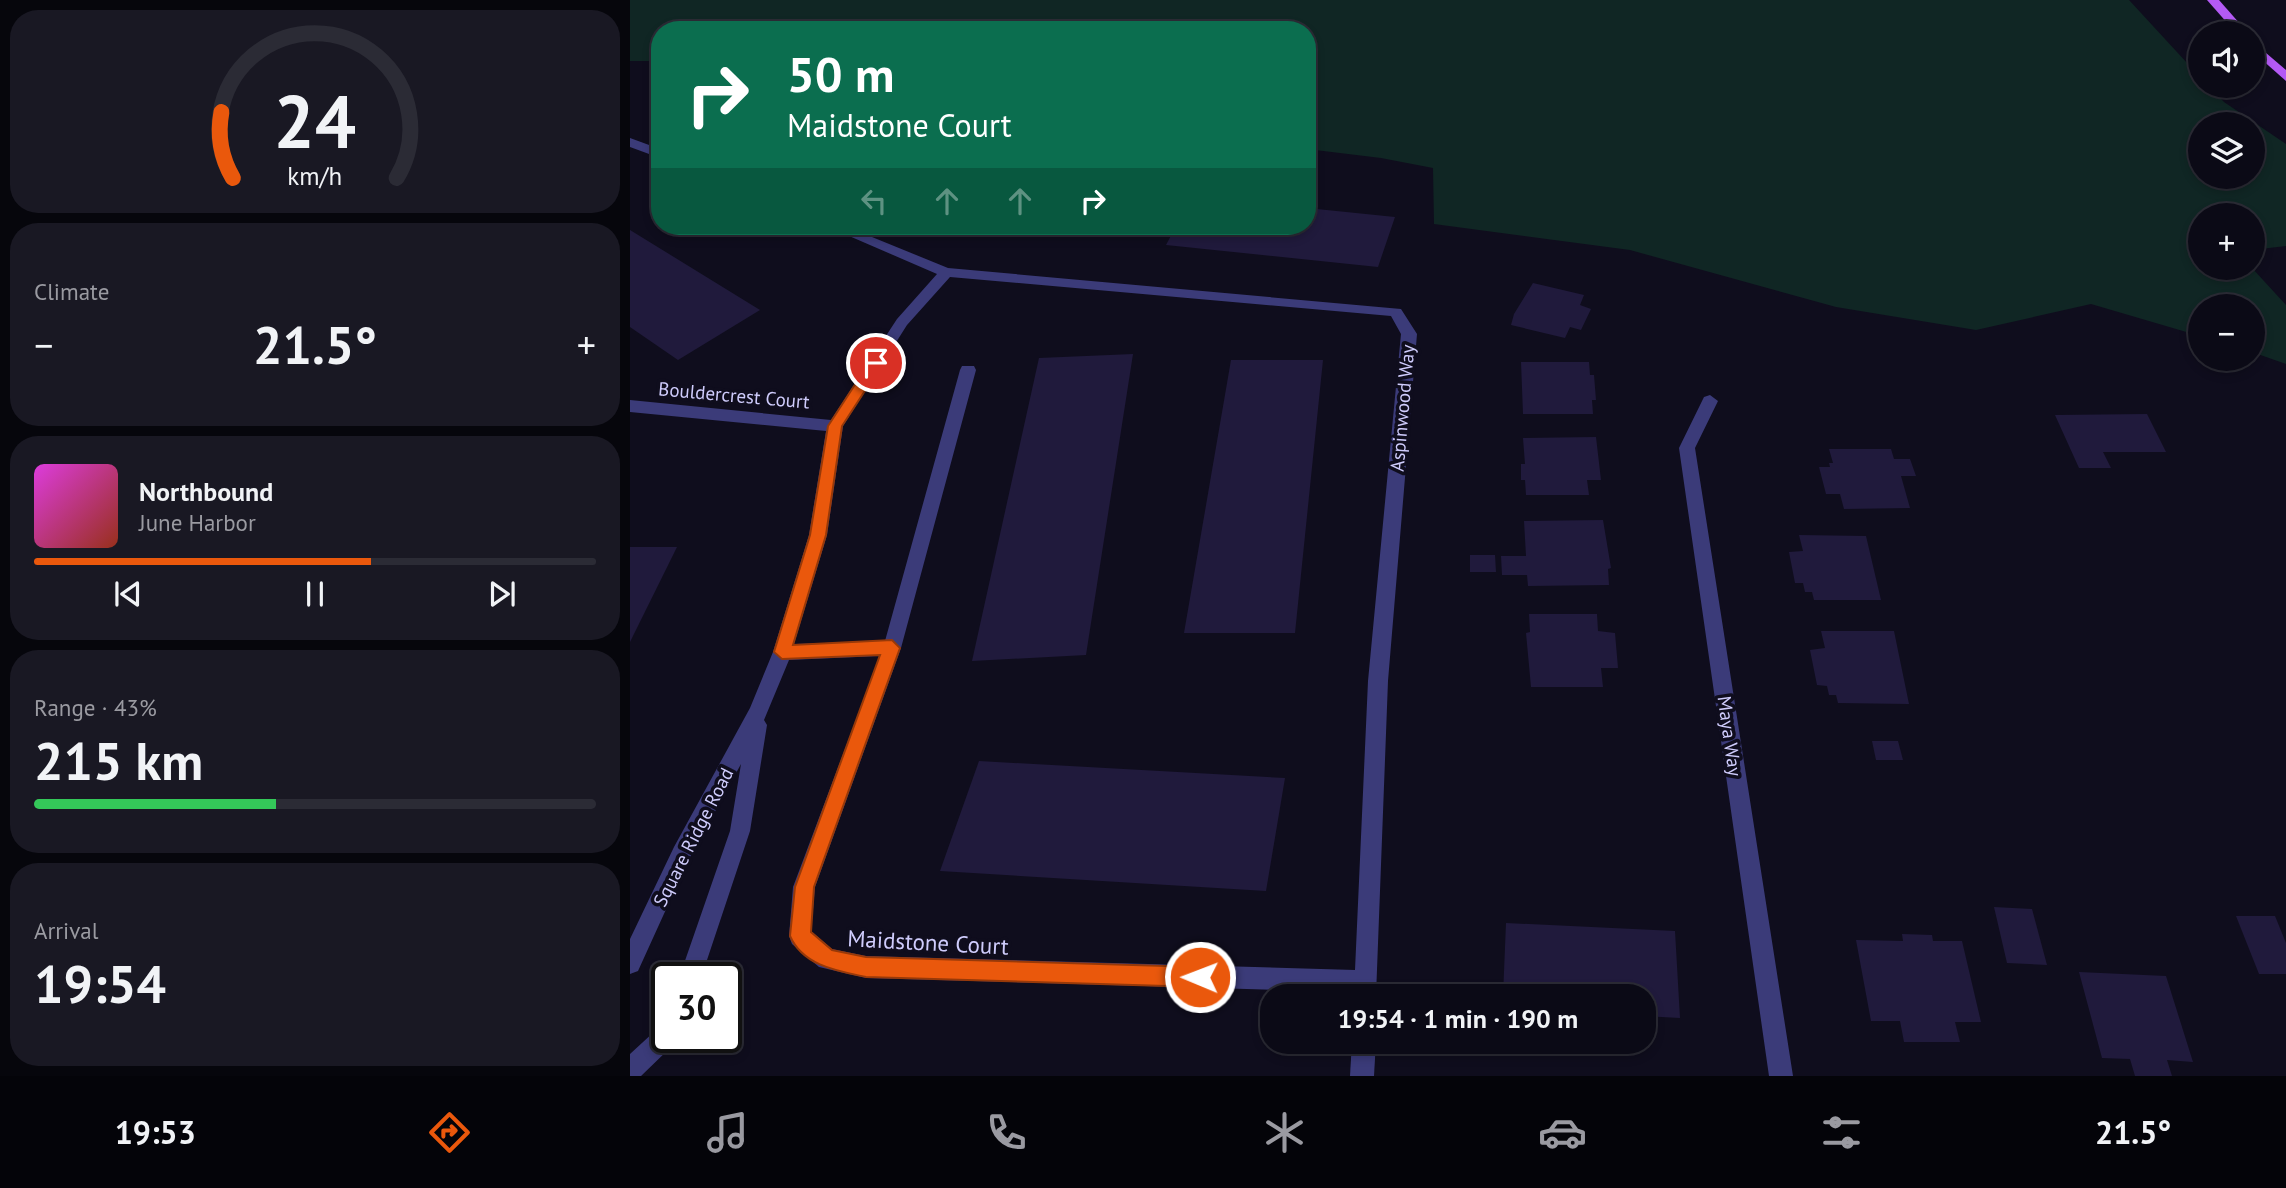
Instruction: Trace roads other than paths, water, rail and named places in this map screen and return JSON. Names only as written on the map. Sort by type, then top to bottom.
[{"type":"main road","points":[[2213,0],[2231,21]]},
{"type":"main road","points":[[2265,57],[2286,77]]},
{"type":"street","points":[[630,142],[651,150]]},
{"type":"street","name":"Aspinwood Way","points":[[855,235],[946,272],[1396,312],[1409,334],[1378,681],[1365,984]]},
{"type":"street","name":"Square Ridge Road","points":[[630,963],[681,854],[759,711],[782,652],[818,535],[835,426],[902,321],[946,272]]},
{"type":"street","name":"Maidstone Court","points":[[968,370],[892,648],[804,887],[800,936],[827,959],[877,968],[1267,984]]},
{"type":"street","name":"Maya Way","points":[[1710,401],[1687,448],[1781,1076]]},
{"type":"street","name":"Bouldercrest Court","points":[[630,406],[835,426]]},
{"type":"street","points":[[782,652],[892,648]]},
{"type":"street","name":"Square Ridge Road","points":[[695,962],[740,831],[759,711]]},
{"type":"street","points":[[630,1070],[651,1050]]},
{"type":"street","points":[[1362,1076],[1363,1054]]}]
